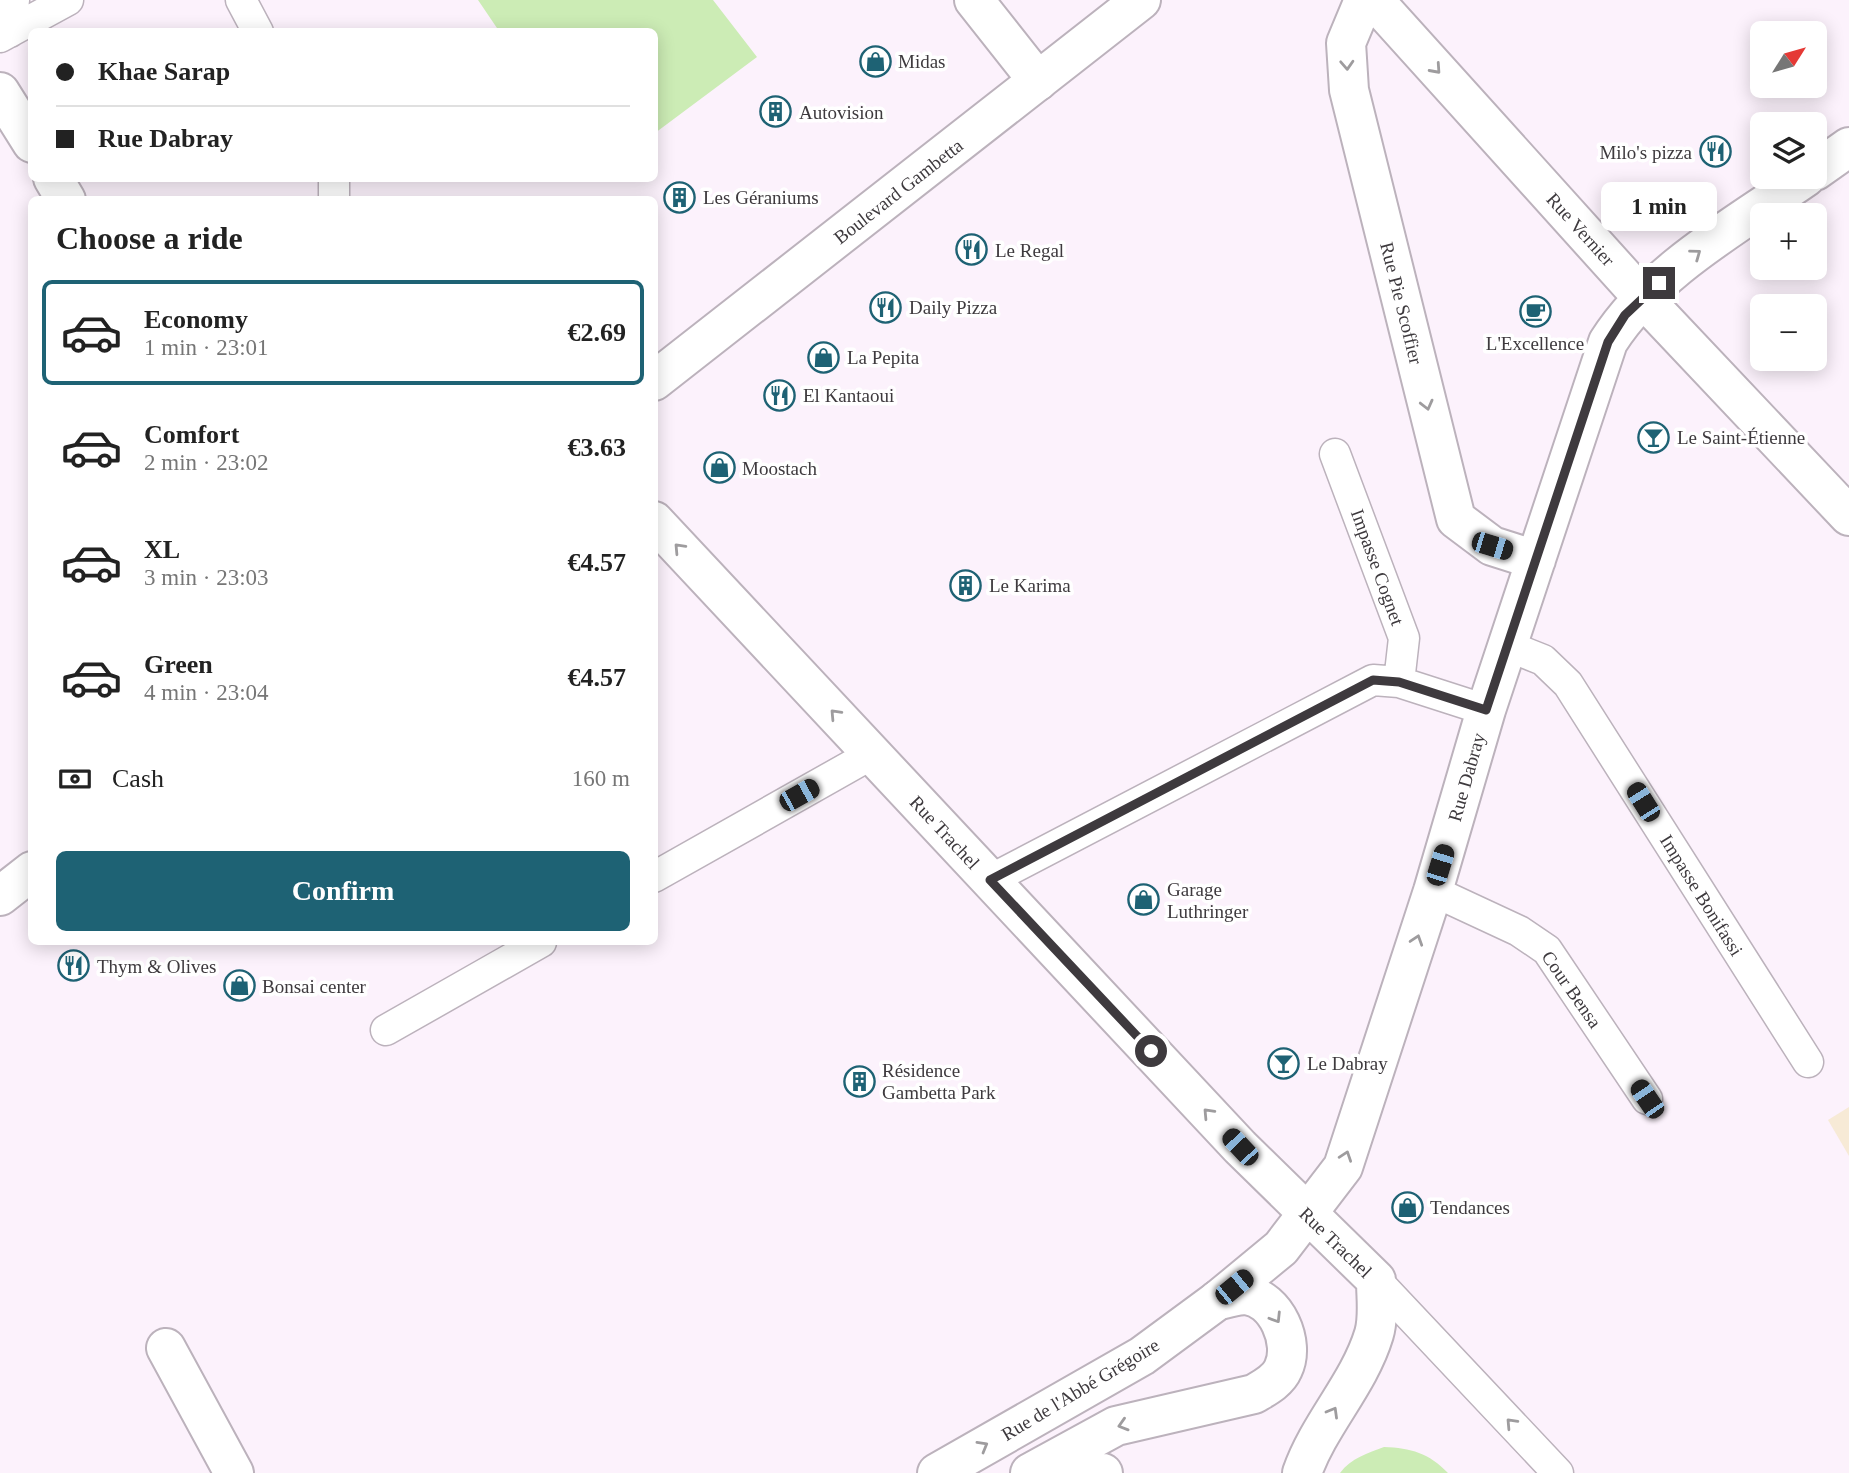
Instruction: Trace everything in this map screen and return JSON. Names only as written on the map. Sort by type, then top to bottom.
[{"type":"main road","points":[[974,0],[1038,81]]},
{"type":"main road","name":"Boulevard Gambetta","points":[[658,378],[1140,0]]},
{"type":"main road","name":"Rue Pie Scoffier","points":[[1364,0],[1346,43],[1349,90],[1456,519],[1492,546],[1536,559]]},
{"type":"main road","name":"Rue Vernier","points":[[1374,0],[1643,297],[1849,516]]},
{"type":"main road","points":[[0,92],[28,137]]},
{"type":"main road","points":[[1827,163],[1849,147]]},
{"type":"main road","name":"Rue Dabray","points":[[1308,1213],[1343,1167],[1433,891],[1486,710],[1608,342],[1625,315],[1643,297],[1692,257],[1790,189]]},
{"type":"main road","name":"Rue Trachel","points":[[658,526],[1240,1147],[1376,1280]]},
{"type":"main road","points":[[0,896],[28,875]]},
{"type":"main road","name":"Rue de l'Abbé Grégoire","points":[[937,1473],[1142,1356],[1218,1300],[1281,1248],[1308,1213]]},
{"type":"main road","points":[[1302,1473],[1312,1447],[1356,1373],[1374,1334],[1376,1280]]},
{"type":"main road","points":[[1030,1473],[1116,1426],[1254,1394],[1272,1383],[1283,1370],[1287,1343],[1275,1313],[1265,1302],[1246,1295],[1218,1300]]},
{"type":"main road","points":[[166,1348],[234,1473]]},
{"type":"main road","points":[[1062,1473],[1102,1473]]},
{"type":"lane","points":[[5,35],[14,0]]},
{"type":"lane","points":[[5,35],[68,0]]},
{"type":"lane","points":[[241,0],[256,28]]},
{"type":"lane","name":"Impasse Cognet","points":[[1335,454],[1404,638],[1399,682]]},
{"type":"lane","name":"Impasse Bonifassi","points":[[1508,646],[1543,660],[1568,684],[1808,1062]]},
{"type":"lane","points":[[990,880],[1373,680],[1399,682],[1486,710]]},
{"type":"lane","points":[[658,875],[872,754]]},
{"type":"lane","name":"Cour Bensa","points":[[1433,891],[1519,930],[1547,950],[1647,1099]]},
{"type":"lane","points":[[386,1030],[536,945]]},
{"type":"lane","name":"Rue Trachel","points":[[1376,1280],[1558,1473]]},
{"type":"shaded area","points":[[1849,1107],[1849,1156],[1828,1120]]},
{"type":"green space","points":[[478,0],[713,0],[757,57],[658,131],[658,28],[497,28]]},
{"type":"green space","points":[[1384,1447],[1419,1453],[1448,1473],[1340,1473],[1355,1460]]},
{"type":"place","name":"Midas","points":[[875,61]]},
{"type":"place","name":"Autovision","points":[[776,112]]},
{"type":"place","name":"Milo's pizza","points":[[1715,152]]},
{"type":"place","name":"Les Géraniums","points":[[680,197]]},
{"type":"place","name":"Le Regal","points":[[972,250]]},
{"type":"place","name":"Daily Pizza","points":[[886,307]]},
{"type":"place","name":"L'Excellence","points":[[1535,312]]},
{"type":"place","name":"La Pepita","points":[[824,357]]},
{"type":"place","name":"El Kantaoui","points":[[780,395]]},
{"type":"place","name":"Le Saint-Étienne","points":[[1654,437]]},
{"type":"place","name":"Moostach","points":[[719,468]]},
{"type":"place","name":"Le Karima","points":[[966,585]]},
{"type":"place","name":"Garage Luthringer","points":[[1144,900]]},
{"type":"place","name":"Thym & Olives","points":[[74,966]]},
{"type":"place","name":"Bonsai center","points":[[239,986]]},
{"type":"place","name":"Le Dabray","points":[[1284,1063]]},
{"type":"place","name":"Résidence Gambetta Park","points":[[859,1081]]},
{"type":"place","name":"Tendances","points":[[1407,1207]]},
{"type":"route","points":[[1151,1051],[990,880],[1373,680],[1399,682],[1486,710],[1608,342],[1625,315],[1659,283]]}]
